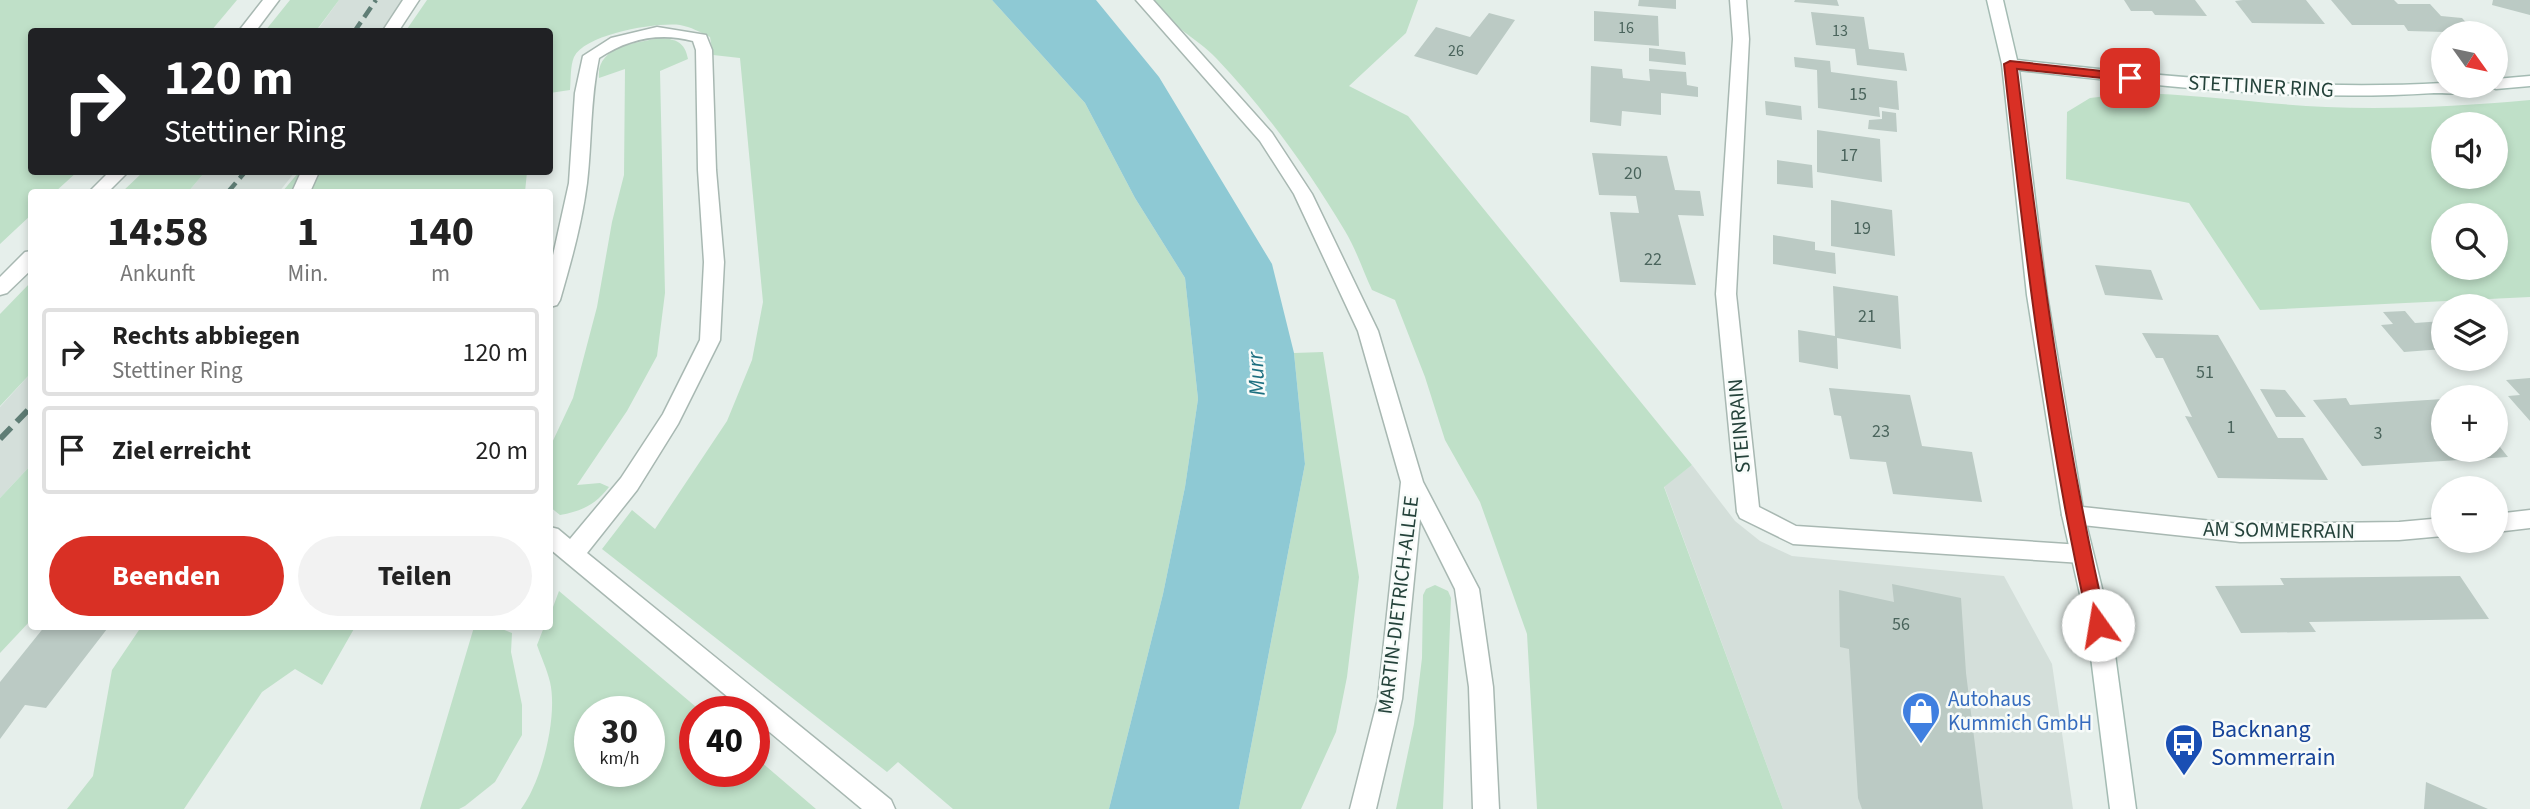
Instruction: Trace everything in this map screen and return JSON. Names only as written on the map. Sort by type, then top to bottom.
[{"type":"street","points":[[249,28],[271,0]]},
{"type":"street","points":[[393,28],[411,0]]},
{"type":"street","name":"MARTIN-DIETRICH-ALLEE","points":[[1144,0],[1266,137],[1303,194],[1368,331],[1412,482],[1467,589],[1480,687],[1486,809]]},
{"type":"street","name":"STEINRAIN","points":[[1738,0],[1741,39],[1726,294],[1748,512],[1793,535],[2082,554]]},
{"type":"street","points":[[1995,0],[2010,64],[2037,295],[2073,515],[2098,625],[2123,809]]},
{"type":"street","points":[[553,290],[565,249],[578,183],[583,93],[591,56],[610,42],[648,32],[676,31],[700,37],[704,50],[707,170],[714,262],[710,340],[671,418],[629,484],[572,554]]},
{"type":"street","name":"STETTINER RING","points":[[2010,64],[2250,89],[2398,91],[2431,89]]},
{"type":"street","points":[[2508,83],[2530,81]]},
{"type":"street","points":[[101,189],[116,175]]},
{"type":"street","points":[[0,288],[28,261]]},
{"type":"street","name":"MARTIN-DIETRICH-ALLEE","points":[[1363,809],[1390,699],[1412,482]]},
{"type":"street","name":"AM SOMMERRAIN","points":[[2073,515],[2241,533],[2431,528]]},
{"type":"street","points":[[2508,522],[2530,519]]},
{"type":"street","points":[[553,539],[882,809]]},
{"type":"shaded area","points":[[339,0],[415,0],[399,28],[319,28]]},
{"type":"shaded area","points":[[202,175],[293,175],[281,189],[191,189]]},
{"type":"shaded area","points":[[28,376],[28,468],[0,498],[0,407]]},
{"type":"shaded area","points":[[1692,465],[1735,521],[1760,541],[1792,556],[2004,576],[2052,664],[2073,809],[1783,809],[1664,486]]},
{"type":"green space","points":[[0,0],[237,0],[214,28],[28,28],[28,175],[74,175],[58,189],[28,189],[28,218],[0,244]]},
{"type":"green space","points":[[290,0],[339,0],[318,28],[267,28]]},
{"type":"green space","points":[[427,0],[992,0],[1085,103],[1135,198],[1185,278],[1198,399],[1185,487],[1163,594],[1109,809],[953,809],[898,762],[887,772],[602,549],[632,510],[655,529],[727,421],[752,360],[763,302],[740,58],[713,55],[710,37],[680,25],[622,31],[581,49],[574,57],[570,90],[553,93],[553,28],[408,28]]},
{"type":"green space","points":[[1154,0],[1418,0],[1406,33],[1349,86],[1408,116],[1692,465],[1664,487],[1783,809],[1537,809],[1527,634],[1480,502],[1445,440],[1425,377],[1395,300],[1372,290],[1345,231],[1269,119],[1216,58],[1167,17]]},
{"type":"green space","points":[[660,38],[671,39],[685,49],[688,59],[660,71],[665,293],[657,356],[627,411],[577,485],[600,483],[609,487],[588,506],[560,515],[553,509],[553,441],[573,398],[597,307],[612,222],[624,175],[625,69],[599,78],[600,67],[611,53],[629,44]]},
{"type":"green space","points":[[2132,93],[2302,106],[2377,108],[2530,100],[2530,297],[2508,298],[2508,294],[2431,294],[2431,302],[2260,310],[2189,203],[2066,179],[2067,112],[2090,98]]},
{"type":"green space","points":[[140,175],[202,175],[191,189],[125,189]]},
{"type":"green space","points":[[296,175],[527,175],[525,189],[285,189]]},
{"type":"green space","points":[[28,285],[28,376],[0,406],[0,314]]},
{"type":"green space","points":[[1323,352],[1359,577],[1347,677],[1336,732],[1301,809],[1239,809],[1305,464],[1294,353]]},
{"type":"green space","points":[[28,468],[28,623],[0,653],[0,498]]},
{"type":"green space","points":[[1435,585],[1448,591],[1451,598],[1443,809],[1396,809],[1414,724],[1422,658],[1423,595],[1426,589]]},
{"type":"green space","points":[[559,591],[683,696],[679,696],[679,787],[770,787],[770,770],[816,809],[521,809],[536,782],[550,730],[552,696],[546,668],[537,645],[543,630],[553,630],[553,607]]},
{"type":"green space","points":[[139,630],[353,630],[322,685],[295,669],[262,692],[184,809],[67,809],[93,776],[112,670]]},
{"type":"green space","points":[[473,630],[504,630],[512,633],[511,652],[522,705],[522,735],[495,782],[465,806],[459,809],[420,809]]},
{"type":"water","name":"Murr","points":[[992,0],[1096,0],[1159,77],[1272,264],[1294,353],[1305,464],[1239,809],[1109,809],[1163,594],[1185,487],[1198,399],[1185,278],[1135,198],[1085,103]]},
{"type":"building","points":[[1639,0],[1676,0],[1676,9],[1638,6]]},
{"type":"building","points":[[1837,0],[1839,6],[1794,2]]},
{"type":"building","points":[[2124,0],[2195,0],[2207,16],[2155,15],[2152,11],[2131,11]]},
{"type":"building","points":[[2306,0],[2325,24],[2252,23],[2235,1]]},
{"type":"building","points":[[2331,0],[2394,0],[2398,4],[2430,4],[2441,16],[2462,18],[2465,21],[2431,21],[2431,32],[2408,31],[2404,25],[2352,25]]},
{"type":"building","points":[[2493,0],[2530,0],[2530,15],[2492,5]]},
{"type":"building","points":[[1594,11],[1658,16],[1659,46],[1594,41]]},
{"type":"building","points":[[1811,12],[1864,17],[1869,49],[1904,53],[1907,71],[1857,65],[1855,49],[1816,45]]},
{"type":"building","points":[[1489,13],[1515,20],[1477,75],[1414,56],[1436,27],[1470,37]]},
{"type":"building","points":[[1649,48],[1685,52],[1686,65],[1649,61]]},
{"type":"building","points":[[1794,57],[1830,61],[1831,72],[1897,81],[1899,110],[1879,107],[1880,117],[1818,108],[1817,70],[1795,67]]},
{"type":"building","points":[[1591,66],[1622,69],[1623,78],[1650,81],[1649,69],[1686,72],[1687,85],[1698,87],[1698,97],[1661,93],[1661,115],[1622,111],[1621,126],[1590,122]]},
{"type":"building","points":[[1765,101],[1801,106],[1802,120],[1766,115]]},
{"type":"building","points":[[1882,111],[1896,113],[1897,132],[1868,129],[1869,120],[1882,119]]},
{"type":"building","points":[[1817,130],[1880,139],[1882,182],[1817,172]]},
{"type":"building","points":[[1592,153],[1667,156],[1675,190],[1700,191],[1704,216],[1678,215],[1696,285],[1620,282],[1610,212],[1639,213],[1636,196],[1599,195]]},
{"type":"building","points":[[1777,160],[1812,165],[1813,188],[1777,184]]},
{"type":"building","points":[[1831,200],[1892,210],[1895,256],[1831,246]]},
{"type":"building","points":[[1773,235],[1815,242],[1815,250],[1835,253],[1836,274],[1773,264]]},
{"type":"building","points":[[2095,265],[2151,270],[2163,300],[2105,295]]},
{"type":"building","points":[[1833,286],[1898,296],[1901,349],[1837,338],[1838,369],[1799,362],[1798,330],[1835,336]]},
{"type":"building","points":[[2405,311],[2415,323],[2431,322],[2431,350],[2404,352],[2381,325],[2393,324],[2383,312]]},
{"type":"building","points":[[2142,333],[2218,335],[2278,438],[2303,438],[2328,480],[2218,478],[2185,416],[2192,417],[2163,358],[2156,358]]},
{"type":"building","points":[[2530,378],[2530,421],[2508,396],[2520,395],[2506,380]]},
{"type":"building","points":[[1829,388],[1910,395],[1922,446],[1972,452],[1982,502],[1893,494],[1886,462],[1850,459],[1841,416],[1834,415]]},
{"type":"building","points":[[2260,389],[2285,390],[2306,417],[2276,417]]},
{"type":"building","points":[[2346,398],[2350,405],[2431,400],[2431,462],[2362,466],[2313,400]]},
{"type":"building","points":[[2460,576],[2489,619],[2309,622],[2316,632],[2241,633],[2215,586],[2284,585],[2280,578]]},
{"type":"building","points":[[1892,584],[1961,598],[1966,673],[1983,809],[1862,809],[1858,798],[1849,649],[1840,647],[1839,590],[1894,602]]},
{"type":"building","points":[[42,630],[106,630],[46,708],[25,705],[0,739],[0,682]]},
{"type":"building","points":[[2426,782],[2488,809],[2424,809]]},
{"type":"railway","points":[[357,28],[376,0]]},
{"type":"railway","points":[[231,189],[242,175]]},
{"type":"railway","points":[[0,439],[28,410]]},
{"type":"place","name":"Autohaus Kummich GmbH","points":[[1921,745]]},
{"type":"place","name":"Backnang Sommerrain","points":[[2184,777]]},
{"type":"route","points":[[2098,625],[2073,515],[2037,295],[2010,64],[2130,78]]}]
